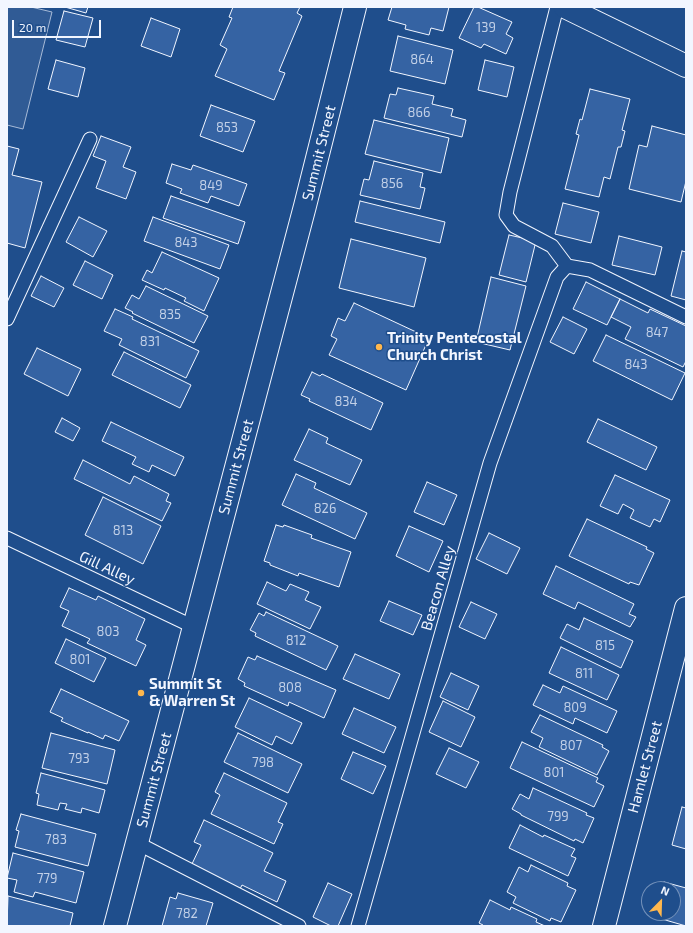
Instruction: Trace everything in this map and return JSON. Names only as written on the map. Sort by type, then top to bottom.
[{"type":"main road","name":"Summit Street","points":[[115,926],[305,206],[355,7]]},
{"type":"main road","points":[[565,7],[686,66]]},
{"type":"main road","name":"Hamlet Street","points":[[604,926],[686,608]]},
{"type":"lane","points":[[557,7],[506,214],[514,226],[552,246],[567,266],[590,270],[686,317]]},
{"type":"lane","points":[[7,319],[90,139]]},
{"type":"lane","name":"Beacon Alley","points":[[358,926],[490,464],[558,277],[567,266]]},
{"type":"lane","name":"Gill Alley","points":[[7,538],[194,627]]},
{"type":"lane","points":[[137,843],[298,926]]},
{"type":"shaded area","points":[[7,7],[31,7],[52,12],[23,129],[7,125]]},
{"type":"building","points":[[65,7],[88,7],[86,13]]},
{"type":"building","points":[[233,7],[300,7],[297,13],[302,16],[279,71],[285,73],[274,100],[215,76],[227,49],[220,45],[232,18],[229,17]]},
{"type":"building","points":[[392,7],[449,7],[443,31],[431,28],[429,35],[405,29],[406,25],[388,20]]},
{"type":"building","points":[[474,7],[478,7],[512,22],[506,34],[513,38],[506,54],[484,44],[481,48],[459,38]]},
{"type":"building","points":[[64,11],[93,18],[85,47],[56,40]]},
{"type":"building","points":[[151,18],[180,29],[171,57],[141,46]]},
{"type":"building","points":[[398,36],[453,50],[445,84],[390,71]]},
{"type":"building","points":[[56,60],[85,68],[78,97],[48,89]]},
{"type":"building","points":[[485,60],[514,67],[507,97],[478,90]]},
{"type":"building","points":[[398,88],[434,96],[432,104],[453,109],[451,116],[466,120],[462,137],[384,118],[390,94],[396,95]]},
{"type":"building","points":[[590,89],[630,99],[622,130],[625,131],[621,147],[618,147],[610,179],[604,177],[599,197],[565,189],[579,135],[576,134],[580,119],[582,120]]},
{"type":"building","points":[[211,105],[255,121],[243,152],[200,136]]},
{"type":"building","points":[[374,120],[449,138],[441,173],[365,154]]},
{"type":"building","points":[[652,126],[686,135],[686,181],[681,202],[629,189],[639,145],[647,147]]},
{"type":"building","points":[[101,136],[131,147],[123,167],[136,172],[126,199],[96,188],[106,161],[93,156]]},
{"type":"building","points":[[7,146],[19,149],[12,175],[42,182],[25,248],[7,243]]},
{"type":"building","points":[[374,161],[423,173],[420,187],[425,188],[420,209],[360,195],[364,179],[369,180]]},
{"type":"building","points":[[172,164],[191,170],[193,165],[247,184],[239,206],[211,196],[208,203],[180,193],[182,189],[166,183]]},
{"type":"building","points":[[171,196],[245,222],[238,244],[163,218]]},
{"type":"building","points":[[360,201],[445,222],[440,243],[355,222]]},
{"type":"building","points":[[563,203],[599,212],[591,243],[555,234]]},
{"type":"building","points":[[79,217],[107,231],[93,257],[66,242]]},
{"type":"building","points":[[153,217],[229,245],[220,269],[144,241]]},
{"type":"building","points":[[509,235],[536,241],[526,282],[499,275]]},
{"type":"building","points":[[619,236],[662,247],[655,275],[612,265]]},
{"type":"building","points":[[351,239],[426,258],[414,307],[339,288]]},
{"type":"building","points":[[682,251],[686,252],[686,300],[671,296]]},
{"type":"building","points":[[162,252],[219,278],[204,311],[184,301],[186,298],[165,288],[164,290],[142,280],[147,270],[152,273]]},
{"type":"building","points":[[85,261],[113,275],[102,299],[73,285]]},
{"type":"building","points":[[41,276],[64,288],[54,307],[31,296]]},
{"type":"building","points":[[491,277],[526,286],[510,350],[476,342]]},
{"type":"building","points":[[586,282],[620,299],[607,325],[573,309]]},
{"type":"building","points":[[146,286],[208,316],[194,343],[132,313],[133,312],[125,308],[132,295],[139,299]]},
{"type":"building","points":[[620,299],[648,313],[650,309],[686,326],[686,361],[683,367],[625,339],[631,327],[611,317]]},
{"type":"building","name":"Trinity Pentecostal Church Christ","points":[[354,303],[429,338],[406,390],[329,355],[337,339],[331,336],[338,318],[345,321]]},
{"type":"building","points":[[115,309],[133,317],[132,319],[199,351],[186,378],[119,345],[122,339],[104,331]]},
{"type":"building","points":[[563,317],[587,329],[574,354],[550,342]]},
{"type":"building","points":[[606,335],[685,373],[672,400],[593,361]]},
{"type":"building","points":[[37,348],[81,369],[68,396],[24,374]]},
{"type":"building","points":[[124,352],[191,385],[180,408],[112,375]]},
{"type":"building","points":[[312,372],[320,376],[322,374],[383,403],[371,430],[309,401],[310,399],[301,395]]},
{"type":"building","points":[[62,418],[80,428],[73,441],[55,432]]},
{"type":"building","points":[[598,419],[657,447],[646,470],[587,442]]},
{"type":"building","points":[[111,422],[184,457],[175,476],[152,465],[149,472],[132,464],[136,457],[102,441]]},
{"type":"building","points":[[309,429],[328,438],[326,443],[362,460],[350,485],[294,460]]},
{"type":"building","points":[[83,460],[130,484],[134,476],[169,494],[166,501],[171,503],[162,521],[74,479]]},
{"type":"building","points":[[296,474],[316,483],[314,488],[367,513],[355,539],[282,505]]},
{"type":"building","points":[[615,475],[670,500],[660,522],[654,519],[650,527],[630,518],[634,510],[623,504],[618,514],[600,506]]},
{"type":"building","points":[[427,482],[457,495],[444,525],[414,512]]},
{"type":"building","points":[[103,497],[161,526],[143,564],[85,535]]},
{"type":"building","points":[[587,519],[647,547],[646,549],[654,553],[639,585],[630,582],[629,584],[569,556]]},
{"type":"building","points":[[276,525],[283,527],[284,525],[312,535],[311,538],[351,552],[339,587],[299,573],[298,576],[270,565],[270,563],[264,561]]},
{"type":"building","points":[[409,526],[443,541],[429,572],[396,556]]},
{"type":"building","points":[[489,533],[520,548],[507,574],[476,559]]},
{"type":"building","points":[[556,566],[634,604],[629,614],[636,617],[630,627],[578,602],[575,609],[543,594]]},
{"type":"building","points":[[267,582],[286,591],[290,584],[309,592],[305,600],[321,607],[310,629],[257,604]]},
{"type":"building","points":[[69,588],[96,600],[98,596],[145,619],[136,640],[146,645],[136,666],[87,643],[90,639],[62,626],[69,611],[60,607]]},
{"type":"building","points":[[389,601],[422,615],[413,635],[380,621]]},
{"type":"building","points":[[471,602],[497,614],[485,639],[459,627]]},
{"type":"building","points":[[266,612],[338,646],[326,670],[255,636],[256,633],[250,630],[259,613],[264,616]]},
{"type":"building","points":[[584,618],[633,641],[621,668],[560,638],[567,624],[579,630]]},
{"type":"building","points":[[66,639],[106,658],[94,682],[55,663]]},
{"type":"building","points":[[561,647],[619,675],[607,700],[549,673]]},
{"type":"building","points":[[355,654],[400,674],[389,699],[343,679]]},
{"type":"building","points":[[257,656],[336,690],[324,718],[289,702],[288,706],[244,686],[245,683],[238,679],[248,657],[255,660]]},
{"type":"building","points":[[451,673],[479,686],[468,710],[440,697]]},
{"type":"building","points":[[543,685],[560,693],[563,686],[617,711],[607,733],[575,718],[573,724],[533,705]]},
{"type":"building","points":[[61,689],[129,721],[119,741],[105,735],[103,739],[88,733],[61,721],[63,718],[50,712]]},
{"type":"building","points":[[249,698],[302,723],[292,744],[276,736],[272,745],[235,727]]},
{"type":"building","points":[[443,701],[475,717],[461,747],[429,732]]},
{"type":"building","points":[[354,708],[396,727],[384,753],[342,734]]},
{"type":"building","points":[[540,715],[603,745],[602,747],[609,751],[597,775],[539,747],[543,738],[531,732]]},
{"type":"building","points":[[51,733],[115,750],[107,784],[42,768]]},
{"type":"building","points":[[238,733],[302,764],[288,793],[224,762]]},
{"type":"building","points":[[522,742],[598,778],[596,782],[604,786],[594,807],[510,768]]},
{"type":"building","points":[[449,748],[479,762],[466,788],[436,774]]},
{"type":"building","points":[[353,752],[386,766],[373,794],[341,779]]},
{"type":"building","points":[[41,773],[105,790],[99,813],[82,808],[81,813],[65,809],[67,804],[60,803],[58,810],[37,805],[39,794],[36,793]]},
{"type":"building","points":[[224,773],[287,803],[278,822],[283,824],[274,844],[211,814],[220,795],[215,792]]},
{"type":"building","points":[[533,788],[587,813],[586,815],[594,818],[583,843],[575,839],[574,841],[521,815],[512,809],[520,794],[529,799]]},
{"type":"building","points":[[682,807],[686,808],[686,849],[672,845]]},
{"type":"building","points":[[21,814],[96,834],[88,866],[15,847],[19,831],[16,830]]},
{"type":"building","points":[[204,820],[273,853],[264,871],[286,881],[277,902],[242,885],[240,889],[191,866],[201,845],[194,842]]},
{"type":"building","points":[[520,825],[543,837],[544,835],[575,849],[571,856],[576,858],[568,876],[509,848]]},
{"type":"building","points":[[13,853],[84,872],[76,903],[35,892],[33,897],[14,892],[17,880],[7,878]]},
{"type":"building","points":[[531,865],[568,883],[567,886],[576,890],[561,922],[551,918],[550,921],[513,903],[516,897],[507,892],[519,867],[528,872]]},
{"type":"building","points":[[328,883],[352,894],[338,926],[331,926],[313,917]]},
{"type":"building","points":[[681,887],[686,888],[686,926],[669,921],[681,921]]},
{"type":"building","points":[[178,893],[213,903],[206,926],[162,926],[170,897],[176,899]]},
{"type":"building","points":[[8,896],[73,913],[70,926],[7,926]]},
{"type":"building","points":[[490,900],[510,910],[511,907],[537,919],[536,922],[545,926],[482,926],[483,925],[479,923]]},
{"type":"place","name":"Trinity Pentecostal Church Christ","points":[[379,347]]},
{"type":"place","name":"Summit St & Warren St","points":[[141,693]]}]
